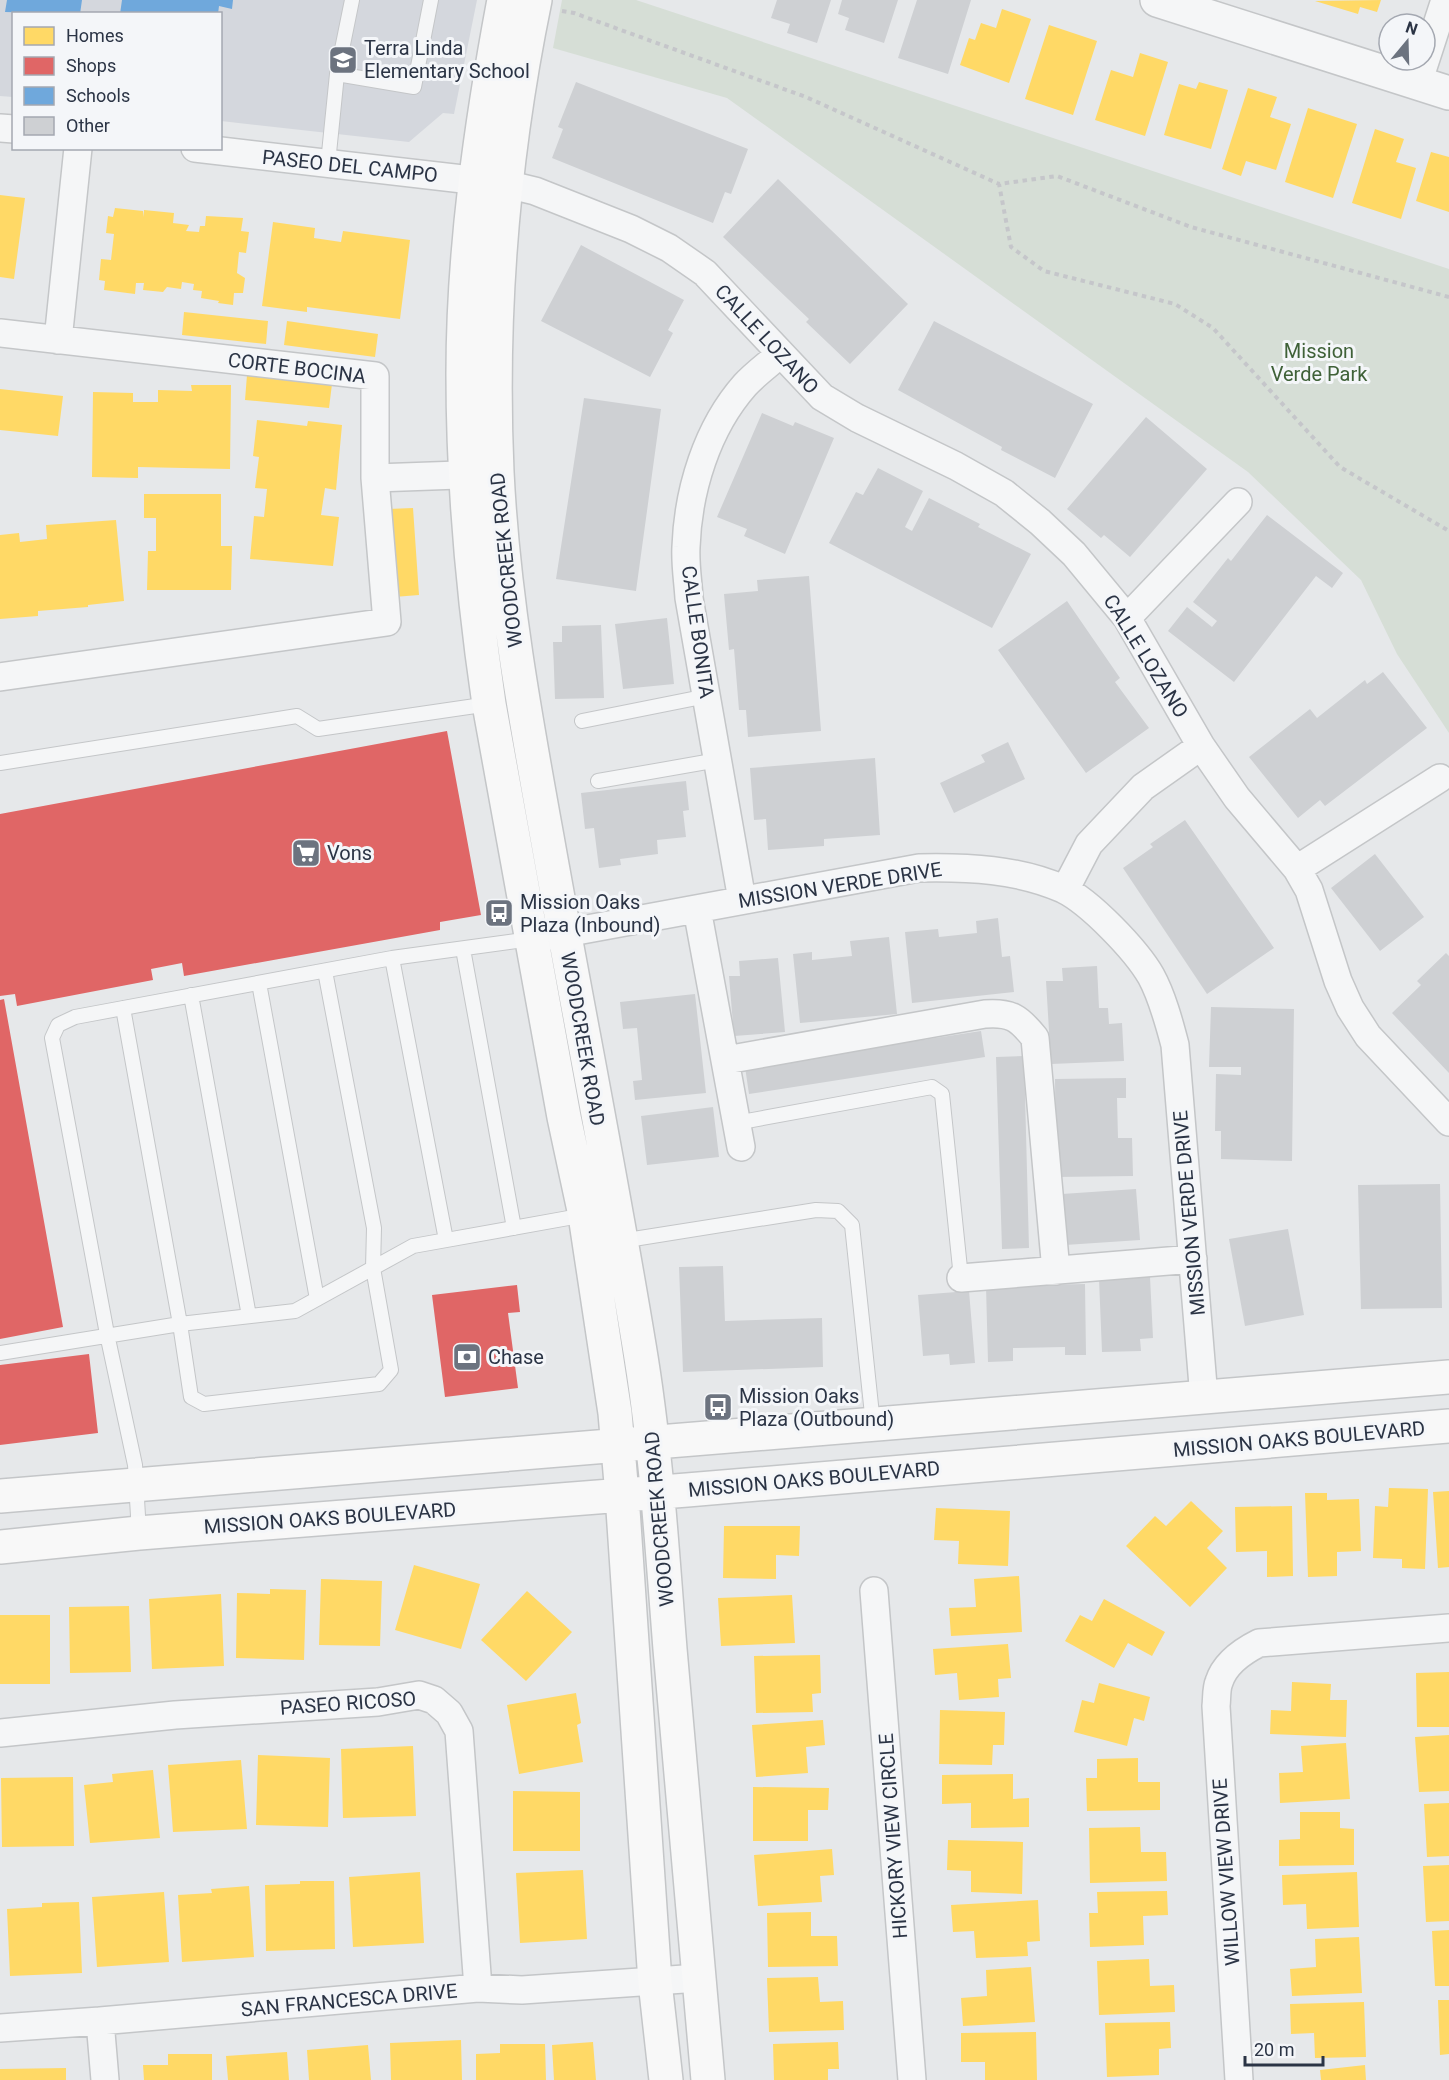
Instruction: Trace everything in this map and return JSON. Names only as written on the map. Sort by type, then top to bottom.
[{"type":"main road","name":"WOODCREEK ROAD","points":[[524,3],[492,68],[491,182],[468,254],[463,372],[481,475],[507,594],[522,701],[548,936],[564,1117],[585,1215],[618,1444],[655,1982],[666,2080]]},
{"type":"main road","name":"WOODCREEK ROAD","points":[[481,475],[479,639],[489,704],[548,936],[621,1241],[640,1347],[657,1492],[708,2080]]},
{"type":"main road","points":[[0,1496],[1449,1377]]},
{"type":"main road","name":"MISSION OAKS BOULEVARD","points":[[0,1547],[140,1533],[1449,1426]]},
{"type":"street","points":[[1157,0],[1449,93]]},
{"type":"street","points":[[1418,83],[1445,0]]},
{"type":"street","points":[[58,340],[78,150]]},
{"type":"street","name":"PASEO DEL CAMPO","points":[[213,150],[491,182]]},
{"type":"street","name":"CALLE LOZANO","points":[[491,182],[535,191],[631,229],[669,248],[705,273],[822,397],[857,418],[956,466],[1004,493],[1074,554],[1127,618],[1202,746],[1237,798],[1297,869],[1309,890],[1338,981],[1350,1008],[1368,1036],[1449,1122]]},
{"type":"street","name":"CORTE BOCINA","points":[[0,333],[375,376],[375,477]]},
{"type":"street","name":"CALLE BONITA","points":[[742,900],[689,598],[686,548],[694,486],[720,421],[746,384],[780,354]]},
{"type":"street","points":[[0,677],[387,622],[375,477],[481,475]]},
{"type":"street","points":[[1127,618],[1238,502]]},
{"type":"street","points":[[1065,890],[1089,844],[1143,787],[1202,746]]},
{"type":"street","points":[[1297,869],[1440,778]]},
{"type":"street","name":"MISSION VERDE DRIVE","points":[[548,936],[919,868],[979,869],[1008,873],[1065,890],[1097,914],[1127,943],[1151,976],[1169,1022],[1175,1045],[1204,1398]]},
{"type":"street","points":[[697,909],[738,1135]]},
{"type":"street","points":[[726,1060],[985,1014],[1003,1013],[1022,1022],[1035,1038],[1056,1271]]},
{"type":"street","points":[[961,1278],[1193,1259]]},
{"type":"street","name":"HICKORY VIEW CIRCLE","points":[[874,1591],[912,2080]]},
{"type":"street","name":"WILLOW VIEW DRIVE","points":[[1239,2080],[1216,1706],[1218,1683],[1228,1666],[1242,1652],[1259,1643],[1449,1628]]},
{"type":"street","name":"PASEO RICOSO","points":[[0,1732],[175,1715],[378,1702],[419,1695],[434,1700],[449,1713],[459,1731],[478,1988]]},
{"type":"street","name":"SAN FRANCESCA DRIVE","points":[[0,2028],[100,2022],[478,1988],[522,1990],[699,1978]]},
{"type":"street","points":[[100,2022],[105,2080]]},
{"type":"lane","points":[[328,163],[337,74],[352,0]]},
{"type":"lane","points":[[337,74],[414,87],[431,0]]},
{"type":"lane","points":[[582,721],[707,696]]},
{"type":"lane","points":[[0,763],[297,716],[318,729],[489,704]]},
{"type":"lane","points":[[598,781],[718,760]]},
{"type":"lane","points":[[140,1533],[135,1465],[107,1335],[52,1038],[58,1025],[75,1017],[392,958],[548,936]]},
{"type":"lane","points":[[463,949],[514,1228]]},
{"type":"lane","points":[[392,958],[446,1240]]},
{"type":"lane","points":[[123,1008],[191,1397],[204,1404],[379,1384],[391,1370],[373,1268],[374,1228],[325,971]]},
{"type":"lane","points":[[259,983],[317,1299]]},
{"type":"lane","points":[[191,995],[249,1316]]},
{"type":"lane","points":[[738,1135],[932,1087],[942,1094],[961,1278]]},
{"type":"lane","points":[[621,1241],[816,1210],[838,1211],[852,1225],[873,1424]]},
{"type":"lane","points":[[0,1353],[180,1324],[295,1311],[413,1246],[585,1215]]},
{"type":"path","points":[[524,3],[574,13],[806,97],[999,184],[1057,176],[1191,227],[1449,297]]},
{"type":"path","points":[[999,184],[1011,247],[1044,271],[1175,304],[1213,328],[1340,467],[1449,531]]},
{"type":"shaded area","name":"Terra Linda Elementary School","points":[[0,0],[477,0],[454,114],[443,113],[409,142],[222,121],[222,12],[12,12],[12,97],[0,96]]},
{"type":"green space","name":"Mission Verde Park","points":[[562,0],[636,0],[1449,269],[1449,733],[1397,654],[1361,580],[1248,472],[727,98],[553,48]]},
{"type":"building: Homes","points":[[1381,0],[1377,12],[1360,7],[1358,14],[1315,1]]},
{"type":"building: Homes","points":[[1002,9],[1031,19],[1009,83],[960,65],[969,38],[975,40],[981,23],[996,28]]},
{"type":"building: Homes","points":[[1049,25],[1097,41],[1073,115],[1025,99]]},
{"type":"building: Homes","points":[[1140,53],[1168,62],[1145,136],[1095,120],[1111,70],[1133,77]]},
{"type":"building: Homes","points":[[1199,82],[1228,90],[1211,149],[1164,135],[1179,84],[1196,89]]},
{"type":"building: Homes","points":[[1248,88],[1277,97],[1270,117],[1291,124],[1276,170],[1246,161],[1241,176],[1222,169]]},
{"type":"building: Homes","points":[[1308,108],[1357,124],[1333,198],[1285,182]]},
{"type":"building: Homes","points":[[1375,129],[1404,139],[1396,162],[1416,168],[1401,219],[1352,203]]},
{"type":"building: Homes","points":[[1431,152],[1449,157],[1449,212],[1416,201]]},
{"type":"building: Homes","points":[[0,195],[25,198],[14,279],[0,277]]},
{"type":"building: Homes","points":[[115,208],[143,211],[144,217],[144,210],[174,213],[173,223],[189,225],[186,231],[199,232],[200,226],[205,226],[206,216],[243,218],[241,231],[249,232],[246,253],[239,252],[237,273],[245,278],[243,293],[234,293],[233,305],[201,298],[202,291],[193,290],[194,284],[182,282],[181,289],[167,287],[163,292],[143,290],[144,283],[136,283],[135,294],[104,290],[105,281],[99,280],[101,259],[111,260],[114,234],[106,233],[108,216],[113,217]]},
{"type":"building: Homes","points":[[273,222],[315,228],[314,238],[341,242],[343,231],[410,240],[400,319],[307,307],[307,312],[262,306]]},
{"type":"building: Homes","points":[[184,312],[268,321],[266,344],[182,335]]},
{"type":"building: Homes","points":[[287,321],[378,334],[375,357],[284,345]]},
{"type":"building: Homes","points":[[247,375],[332,384],[329,408],[245,400]]},
{"type":"building: Homes","points":[[191,385],[231,385],[230,469],[138,467],[138,478],[92,477],[93,392],[133,393],[133,402],[158,402],[158,390],[192,391]]},
{"type":"building: Homes","points":[[0,389],[63,396],[58,436],[0,430]]},
{"type":"building: Homes","points":[[257,420],[307,426],[308,421],[342,425],[336,490],[325,488],[321,515],[339,517],[333,566],[250,559],[254,516],[264,517],[267,489],[255,488],[259,457],[253,456]]},
{"type":"building: Homes","points":[[144,494],[221,494],[221,546],[232,546],[231,590],[147,590],[148,551],[156,551],[156,518],[144,518]]},
{"type":"building: Homes","points":[[413,508],[419,595],[394,597],[388,509]]},
{"type":"building: Homes","points":[[116,520],[124,601],[88,605],[88,607],[38,611],[38,616],[0,619],[0,535],[19,533],[20,542],[47,539],[46,525]]},
{"type":"building: Homes","points":[[1389,1488],[1428,1489],[1425,1569],[1402,1568],[1402,1559],[1373,1558],[1375,1506],[1388,1507]]},
{"type":"building: Homes","points":[[1449,1491],[1449,1567],[1438,1568],[1433,1492]]},
{"type":"building: Homes","points":[[1305,1493],[1327,1493],[1327,1500],[1359,1499],[1361,1551],[1337,1552],[1337,1576],[1308,1577]]},
{"type":"building: Homes","points":[[1191,1501],[1223,1531],[1207,1548],[1227,1568],[1190,1607],[1126,1546],[1155,1516],[1166,1526]]},
{"type":"building: Homes","points":[[1292,1506],[1293,1576],[1267,1577],[1267,1551],[1236,1552],[1235,1507]]},
{"type":"building: Homes","points":[[936,1508],[1010,1511],[1008,1566],[958,1564],[959,1541],[934,1540]]},
{"type":"building: Homes","points":[[724,1526],[800,1526],[799,1556],[776,1555],[776,1579],[723,1578]]},
{"type":"building: Homes","points":[[414,1565],[480,1584],[461,1649],[395,1630]]},
{"type":"building: Homes","points":[[1019,1576],[1022,1632],[951,1636],[949,1608],[976,1607],[974,1579]]},
{"type":"building: Homes","points":[[321,1579],[382,1581],[380,1646],[319,1645]]},
{"type":"building: Homes","points":[[270,1589],[306,1590],[304,1660],[236,1658],[237,1593],[270,1594]]},
{"type":"building: Homes","points":[[527,1591],[572,1632],[526,1681],[481,1640]]},
{"type":"building: Homes","points":[[221,1594],[224,1666],[152,1669],[149,1599]]},
{"type":"building: Homes","points":[[792,1595],[795,1643],[721,1646],[718,1598]]},
{"type":"building: Homes","points":[[1104,1599],[1165,1632],[1152,1656],[1128,1643],[1114,1668],[1065,1641],[1080,1615],[1092,1621]]},
{"type":"building: Homes","points":[[129,1606],[131,1672],[70,1673],[69,1607]]},
{"type":"building: Homes","points":[[0,1615],[50,1615],[50,1684],[0,1684]]},
{"type":"building: Homes","points":[[1008,1644],[1011,1678],[998,1679],[999,1697],[959,1700],[957,1673],[935,1675],[933,1649]]},
{"type":"building: Homes","points":[[820,1655],[821,1693],[812,1694],[813,1712],[756,1713],[754,1656]]},
{"type":"building: Homes","points":[[1449,1672],[1449,1727],[1417,1727],[1416,1673]]},
{"type":"building: Homes","points":[[1292,1682],[1331,1684],[1330,1700],[1347,1700],[1346,1737],[1270,1734],[1271,1710],[1291,1711]]},
{"type":"building: Homes","points":[[1099,1683],[1150,1697],[1144,1721],[1134,1718],[1127,1746],[1074,1732],[1082,1700],[1094,1703]]},
{"type":"building: Homes","points":[[576,1693],[581,1723],[577,1725],[583,1762],[519,1774],[507,1705]]},
{"type":"building: Homes","points":[[940,1710],[1005,1712],[1004,1745],[993,1745],[992,1765],[939,1764]]},
{"type":"building: Homes","points":[[823,1720],[825,1745],[806,1747],[808,1773],[756,1777],[752,1725]]},
{"type":"building: Homes","points":[[1449,1735],[1449,1791],[1419,1792],[1415,1737]]},
{"type":"building: Homes","points":[[1346,1743],[1350,1799],[1280,1803],[1279,1773],[1303,1772],[1301,1746]]},
{"type":"building: Homes","points":[[413,1746],[416,1816],[343,1818],[341,1749]]},
{"type":"building: Homes","points":[[258,1755],[330,1758],[328,1827],[256,1825]]},
{"type":"building: Homes","points":[[1138,1758],[1138,1782],[1160,1782],[1160,1810],[1087,1811],[1086,1778],[1097,1778],[1097,1759]]},
{"type":"building: Homes","points":[[241,1760],[247,1829],[173,1832],[168,1765]]},
{"type":"building: Homes","points":[[153,1770],[160,1838],[90,1843],[84,1785],[113,1782],[112,1774]]},
{"type":"building: Homes","points":[[1013,1774],[1013,1799],[1029,1798],[1029,1827],[971,1828],[971,1803],[942,1804],[942,1775]]},
{"type":"building: Homes","points":[[73,1777],[74,1846],[2,1847],[1,1778]]},
{"type":"building: Homes","points":[[753,1787],[829,1788],[828,1810],[808,1810],[808,1841],[753,1841]]},
{"type":"building: Homes","points":[[513,1791],[580,1792],[580,1851],[513,1851]]},
{"type":"building: Homes","points":[[1449,1803],[1449,1856],[1427,1857],[1424,1804]]},
{"type":"building: Homes","points":[[1300,1812],[1340,1812],[1340,1828],[1354,1829],[1354,1865],[1279,1866],[1279,1840],[1300,1839]]},
{"type":"building: Homes","points":[[1140,1827],[1141,1852],[1166,1852],[1167,1881],[1090,1883],[1089,1828]]},
{"type":"building: Homes","points":[[948,1840],[1023,1842],[1022,1894],[971,1892],[971,1871],[947,1870]]},
{"type":"building: Homes","points":[[832,1849],[834,1875],[820,1876],[822,1902],[758,1906],[754,1855]]},
{"type":"building: Homes","points":[[1449,1865],[1449,1921],[1426,1922],[1423,1866]]},
{"type":"building: Homes","points":[[583,1870],[587,1939],[520,1943],[516,1873]]},
{"type":"building: Homes","points":[[420,1872],[424,1943],[353,1947],[349,1877]]},
{"type":"building: Homes","points":[[1357,1872],[1359,1927],[1307,1929],[1306,1904],[1283,1905],[1282,1875]]},
{"type":"building: Homes","points":[[300,1881],[334,1881],[335,1949],[266,1951],[265,1885],[300,1884]]},
{"type":"building: Homes","points":[[249,1886],[254,1957],[182,1962],[178,1895],[212,1893],[211,1889]]},
{"type":"building: Homes","points":[[1167,1891],[1168,1915],[1143,1916],[1144,1945],[1090,1947],[1089,1913],[1098,1913],[1097,1892]]},
{"type":"building: Homes","points":[[164,1892],[169,1962],[97,1967],[92,1897]]},
{"type":"building: Homes","points":[[1038,1900],[1040,1941],[1027,1942],[1028,1956],[976,1958],[974,1931],[953,1932],[951,1905]]},
{"type":"building: Homes","points":[[79,1902],[82,1973],[10,1976],[7,1909],[42,1907],[42,1903]]},
{"type":"building: Homes","points":[[811,1912],[811,1936],[837,1936],[838,1966],[768,1967],[767,1913]]},
{"type":"building: Homes","points":[[1449,1930],[1449,1986],[1435,1986],[1432,1931]]},
{"type":"building: Homes","points":[[1359,1937],[1362,1993],[1292,1996],[1290,1969],[1316,1967],[1315,1939]]},
{"type":"building: Homes","points":[[1149,1959],[1150,1986],[1174,1985],[1175,2012],[1099,2015],[1097,1961]]},
{"type":"building: Homes","points":[[1031,1967],[1035,2022],[963,2026],[961,1998],[987,1996],[986,1970]]},
{"type":"building: Homes","points":[[818,1977],[820,2002],[843,2001],[844,2030],[769,2032],[767,1978]]},
{"type":"building: Homes","points":[[1438,2000],[1449,2000],[1449,2054],[1440,2055]]},
{"type":"building: Homes","points":[[1364,2002],[1366,2057],[1315,2058],[1314,2033],[1291,2034],[1290,2004]]},
{"type":"building: Homes","points":[[1170,2022],[1171,2048],[1159,2049],[1159,2075],[1107,2077],[1105,2023]]},
{"type":"building: Homes","points":[[1036,2032],[1037,2080],[985,2080],[985,2062],[961,2062],[961,2033]]},
{"type":"building: Homes","points":[[461,2040],[462,2080],[391,2080],[390,2043]]},
{"type":"building: Homes","points":[[593,2042],[596,2080],[554,2080],[552,2045]]},
{"type":"building: Homes","points":[[838,2042],[839,2069],[828,2069],[828,2080],[774,2080],[773,2044]]},
{"type":"building: Homes","points":[[500,2044],[545,2044],[546,2080],[476,2080],[476,2054],[500,2053]]},
{"type":"building: Homes","points":[[368,2045],[371,2080],[309,2080],[307,2050]]},
{"type":"building: Homes","points":[[287,2052],[289,2080],[228,2080],[226,2056]]},
{"type":"building: Homes","points":[[168,2054],[212,2054],[212,2080],[144,2080],[143,2065],[168,2065]]},
{"type":"building: Homes","points":[[1365,2065],[1366,2080],[1321,2080],[1320,2070]]},
{"type":"building: Homes","points":[[66,2068],[66,2080],[0,2080],[0,2069]]},
{"type":"building: Shops","name":"Vons","points":[[447,731],[481,915],[440,922],[440,930],[184,976],[182,963],[151,969],[153,980],[17,1006],[15,994],[0,996],[0,814]]},
{"type":"building: Shops","points":[[4,999],[63,1327],[0,1339],[0,1000]]},
{"type":"building: Shops","points":[[517,1285],[520,1312],[508,1313],[518,1388],[445,1397],[432,1295]]},
{"type":"building: Shops","points":[[89,1354],[98,1433],[0,1445],[0,1365]]},
{"type":"building: Schools","points":[[7,0],[82,0],[80,12],[5,12]]},
{"type":"building: Schools","points":[[122,0],[233,0],[232,9],[219,6],[218,12],[120,12]]},
{"type":"building: Other","points":[[777,0],[831,0],[817,43],[787,33],[790,24],[771,18]]},
{"type":"building: Other","points":[[842,0],[898,0],[884,43],[845,30],[849,18],[838,14]]},
{"type":"building: Other","points":[[917,0],[971,0],[948,74],[898,58]]},
{"type":"building: Other","points":[[576,82],[748,149],[731,194],[725,192],[713,223],[552,158],[563,129],[558,127]]},
{"type":"building: Other","points":[[778,179],[908,304],[850,364],[806,322],[809,319],[723,237]]},
{"type":"building: Other","points":[[581,245],[684,300],[668,330],[673,333],[650,377],[541,321]]},
{"type":"building: Other","points":[[934,321],[1093,404],[1055,478],[1001,450],[1002,447],[898,390]]},
{"type":"building: Other","points":[[584,398],[661,409],[636,591],[556,579]]},
{"type":"building: Other","points":[[762,413],[793,426],[795,422],[834,438],[785,554],[744,536],[747,529],[717,517]]},
{"type":"building: Other","points":[[1146,417],[1207,469],[1130,557],[1104,535],[1101,538],[1067,509]]},
{"type":"building: Other","points":[[878,468],[923,491],[905,527],[912,531],[929,498],[980,524],[978,527],[1031,554],[992,628],[829,543],[856,492],[863,495]]},
{"type":"building: Other","points":[[1267,515],[1343,573],[1332,588],[1316,576],[1234,682],[1168,631],[1187,607],[1212,627],[1217,621],[1193,602],[1228,558],[1231,561]]},
{"type":"building: Other","points":[[809,576],[821,731],[748,737],[746,710],[739,710],[734,649],[729,650],[724,594],[758,591],[757,580]]},
{"type":"building: Other","points":[[1067,601],[1120,678],[1115,682],[1149,728],[1086,773],[998,650]]},
{"type":"building: Other","points":[[667,618],[674,684],[623,689],[615,624]]},
{"type":"building: Other","points":[[601,625],[604,698],[555,699],[553,642],[562,642],[562,626]]},
{"type":"building: Other","points":[[1383,672],[1427,728],[1325,806],[1320,800],[1298,818],[1249,757],[1310,709],[1317,718],[1365,680],[1367,684]]},
{"type":"building: Other","points":[[1008,742],[1025,779],[954,813],[940,783],[985,762],[981,755]]},
{"type":"building: Other","points":[[875,758],[880,835],[824,839],[824,846],[768,850],[766,819],[754,820],[750,768]]},
{"type":"building: Other","points":[[686,781],[689,810],[683,811],[686,837],[657,840],[658,854],[620,859],[621,865],[599,868],[594,828],[585,829],[581,793]]},
{"type":"building: Other","points":[[1185,820],[1274,948],[1207,994],[1123,868],[1153,847],[1150,844]]},
{"type":"building: Other","points":[[1375,854],[1424,917],[1380,951],[1331,888]]},
{"type":"building: Other","points":[[998,918],[1002,957],[1010,956],[1014,992],[912,1003],[905,932],[938,929],[939,937],[977,933],[976,921]]},
{"type":"building: Other","points":[[889,937],[897,1014],[800,1023],[793,954],[812,952],[812,960],[852,956],[850,941]]},
{"type":"building: Other","points":[[1446,953],[1449,956],[1449,1073],[1392,1013],[1421,985],[1417,981]]},
{"type":"building: Other","points":[[778,958],[785,1032],[734,1036],[729,976],[740,976],[739,961]]},
{"type":"building: Other","points":[[1097,966],[1099,1008],[1108,1008],[1109,1024],[1122,1023],[1124,1061],[1051,1064],[1046,981],[1063,981],[1062,968]]},
{"type":"building: Other","points":[[695,994],[706,1093],[635,1100],[633,1081],[642,1080],[637,1028],[623,1029],[620,1002]]},
{"type":"building: Other","points":[[1211,1007],[1294,1009],[1292,1161],[1221,1159],[1221,1131],[1215,1131],[1216,1074],[1241,1075],[1241,1067],[1209,1067]]},
{"type":"building: Other","points":[[981,1031],[985,1057],[749,1094],[745,1067]]},
{"type":"building: Other","points":[[1024,1056],[1029,1248],[1002,1249],[996,1057]]},
{"type":"building: Other","points":[[1126,1078],[1126,1098],[1117,1098],[1118,1138],[1132,1138],[1133,1176],[1056,1177],[1055,1079]]},
{"type":"building: Other","points":[[713,1107],[719,1157],[647,1165],[641,1116]]},
{"type":"building: Other","points":[[1440,1184],[1442,1308],[1361,1309],[1358,1185]]},
{"type":"building: Other","points":[[1136,1189],[1140,1240],[1065,1245],[1062,1194]]},
{"type":"building: Other","points":[[1288,1229],[1304,1315],[1245,1326],[1229,1239]]},
{"type":"building: Other","points":[[723,1266],[725,1321],[822,1318],[823,1367],[683,1372],[679,1267]]},
{"type":"building: Other","points":[[1150,1277],[1153,1338],[1140,1339],[1141,1351],[1102,1352],[1099,1279]]},
{"type":"building: Other","points":[[1085,1284],[1086,1355],[1065,1355],[1065,1347],[1013,1348],[1013,1361],[988,1362],[986,1286]]},
{"type":"building: Other","points":[[969,1291],[975,1363],[950,1365],[949,1354],[923,1356],[918,1295]]},
{"type":"place","name":"Terra Linda Elementary School","points":[[343,60]]},
{"type":"place","name":"Vons","points":[[306,853]]},
{"type":"place","name":"Mission Oaks Plaza (Inbound)","points":[[499,913]]},
{"type":"place","name":"Chase","points":[[467,1357]]},
{"type":"place","name":"Mission Oaks Plaza (Outbound)","points":[[718,1407]]}]
